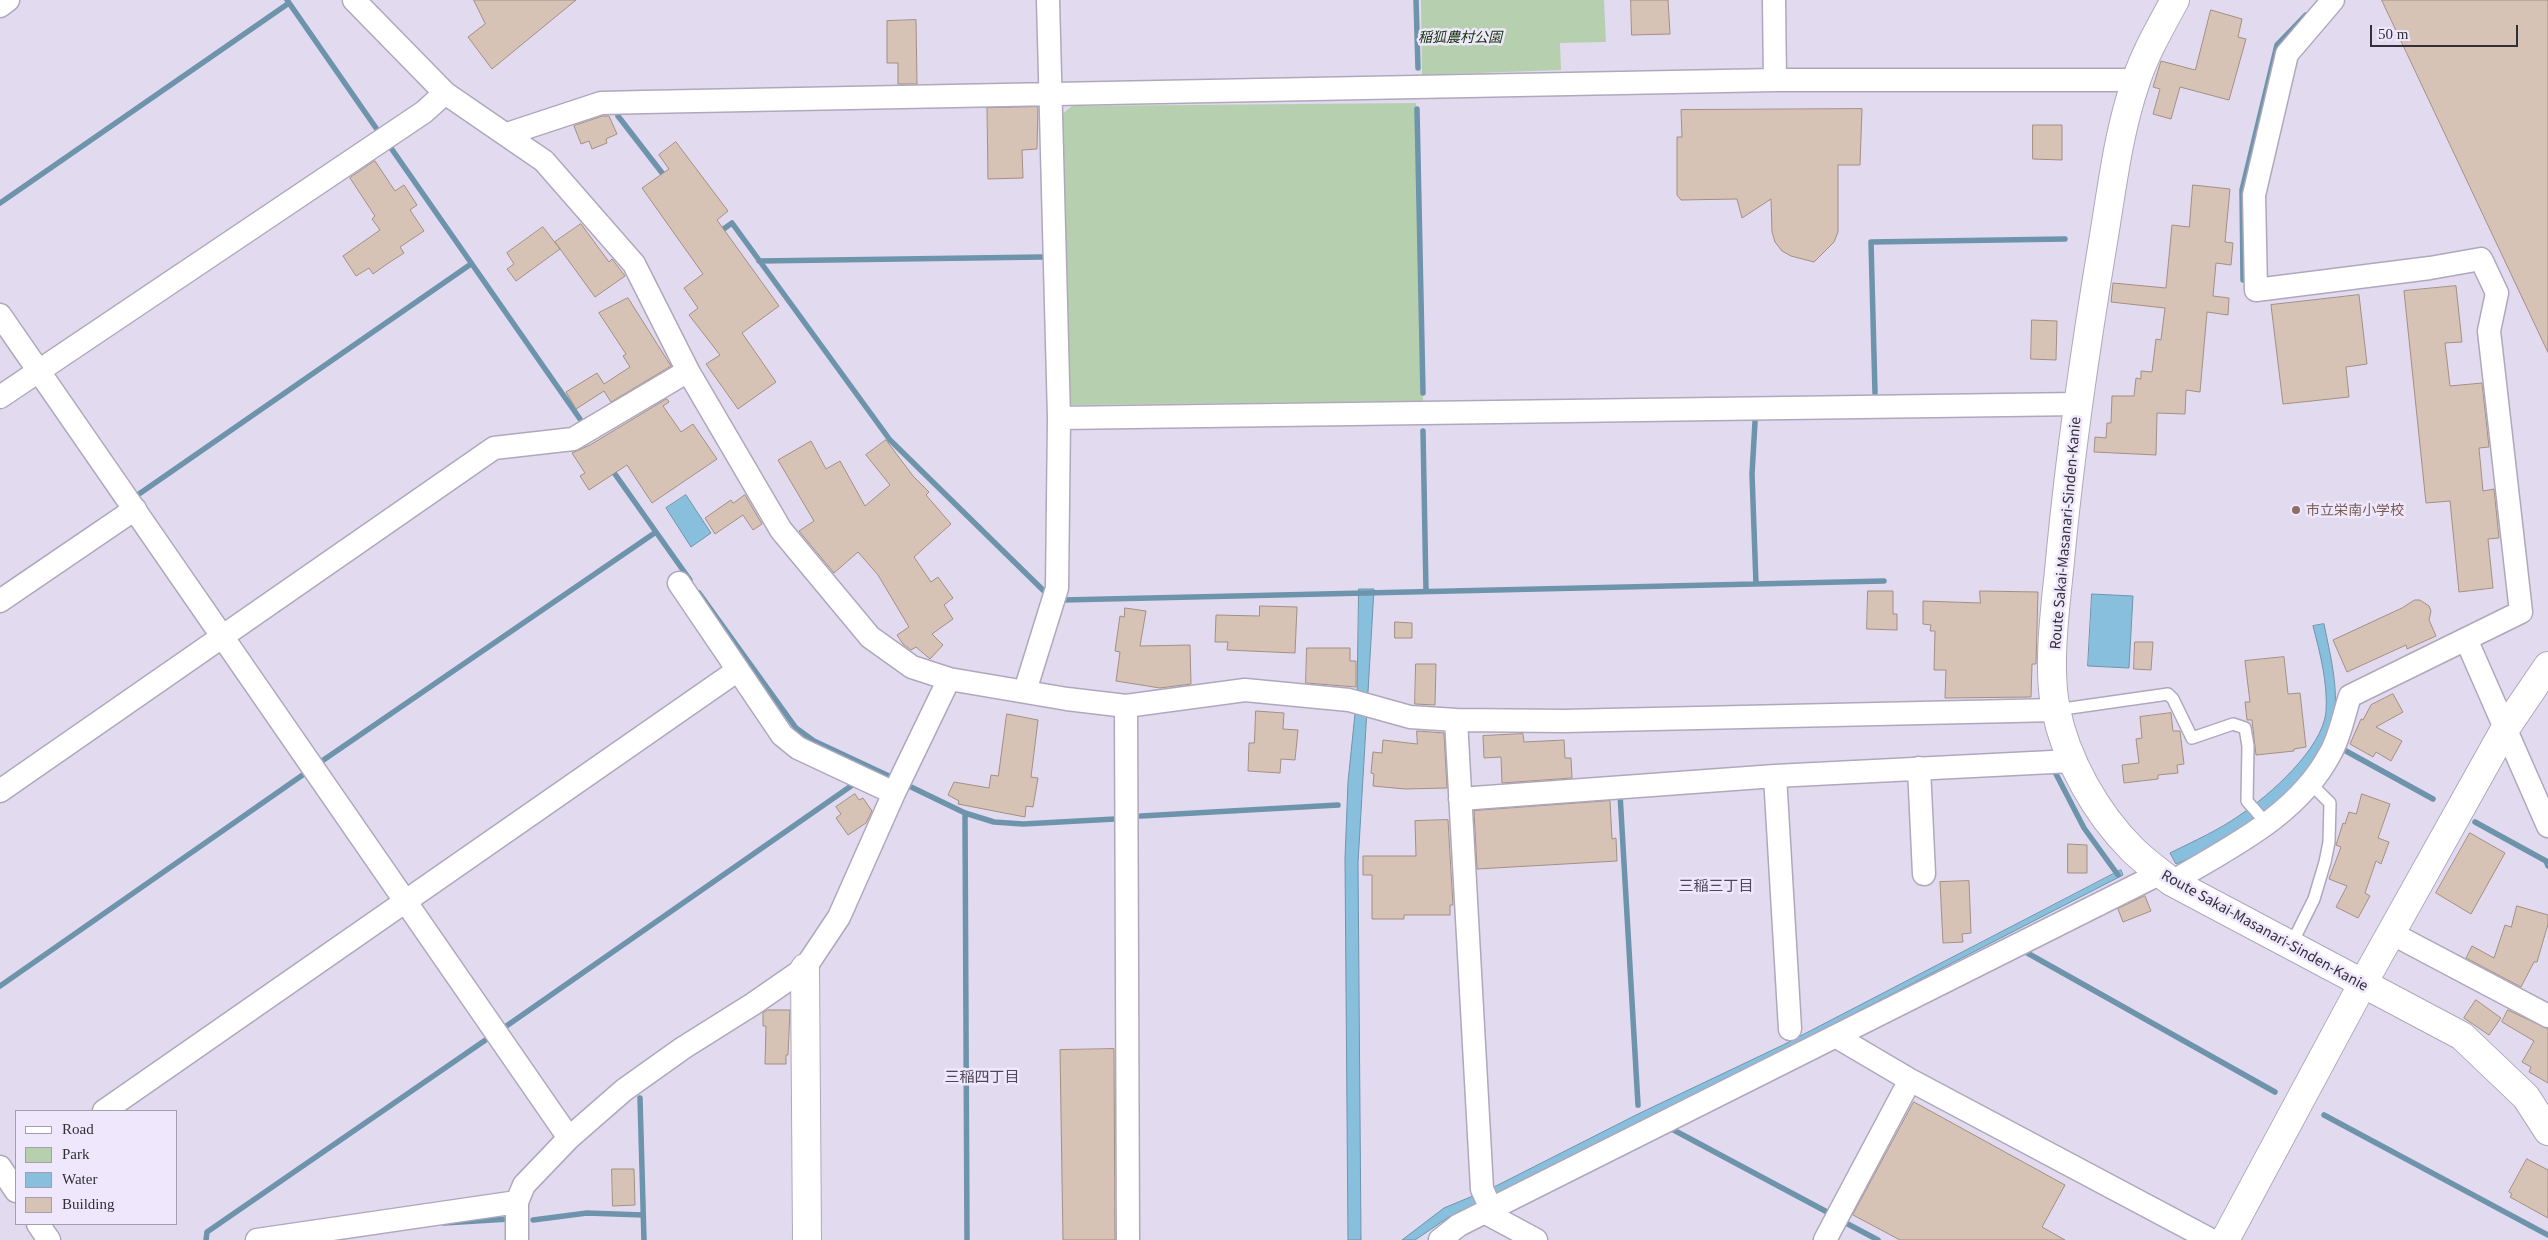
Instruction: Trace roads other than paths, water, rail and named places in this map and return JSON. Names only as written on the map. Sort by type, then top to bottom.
[{"type":"main road","name":"Route Sakai-Masanari-Sinden-Kanie","points":[[2175,0],[2136,80],[2119,143],[2078,404],[2058,581],[2054,647],[2056,710],[2072,761],[2090,794],[2110,824],[2132,850],[2166,877],[2362,985],[2462,1036],[2526,1097],[2548,1131]]},
{"type":"main road","points":[[2224,1240],[2362,985],[2505,729],[2548,666]]},
{"type":"main road","points":[[805,968],[807,1240]]},
{"type":"street","points":[[0,6],[8,0]]},
{"type":"street","points":[[354,0],[445,92],[544,161],[634,264],[688,371],[781,530],[870,637],[912,667],[949,679],[1067,699],[1126,706],[1245,690],[1349,700],[1410,717],[1456,720],[1574,721],[2056,710]]},
{"type":"street","points":[[1025,691],[1057,588],[1059,418],[1048,0]]},
{"type":"street","points":[[1774,0],[1775,80]]},
{"type":"street","points":[[1440,1240],[1459,1225],[1489,1212],[1837,1037],[2166,877],[2265,822],[2311,784],[2331,753],[2350,696],[2522,612],[2489,331],[2497,293],[2481,259],[2256,290],[2254,195],[2287,54],[2333,0]]},
{"type":"street","points":[[507,134],[601,103],[1775,80],[2136,80]]},
{"type":"street","points":[[0,397],[424,112],[445,92]]},
{"type":"street","points":[[0,314],[407,900],[569,1138]]},
{"type":"street","points":[[0,791],[494,448],[573,439],[688,371]]},
{"type":"street","points":[[1059,418],[2078,404]]},
{"type":"street","points":[[0,601],[134,509]]},
{"type":"street","points":[[678,583],[782,735],[798,748],[894,793]]},
{"type":"street","points":[[2466,639],[2548,826]]},
{"type":"street","points":[[105,1110],[738,670]]},
{"type":"street","points":[[517,1240],[517,1202],[524,1185],[569,1138],[624,1090],[683,1048],[753,1004],[805,968],[839,917],[894,793],[949,679]]},
{"type":"street","points":[[1126,706],[1128,1240]]},
{"type":"street","points":[[1456,720],[1482,1189],[1489,1212],[1536,1240]]},
{"type":"street","points":[[1460,799],[1775,776],[2072,761]]},
{"type":"street","points":[[1919,768],[1924,874]]},
{"type":"street","points":[[1775,776],[1790,1029]]},
{"type":"street","points":[[2391,933],[2548,1016]]},
{"type":"street","points":[[1837,1037],[1910,1080],[2210,1240]]},
{"type":"street","points":[[1825,1240],[1910,1080]]},
{"type":"street","points":[[257,1240],[517,1202]]},
{"type":"street","points":[[39,1225],[49,1240]]},
{"type":"lane","points":[[2056,710],[2168,694],[2173,699],[2192,738],[2233,724],[2245,728],[2248,746],[2247,801],[2265,822]]},
{"type":"lane","points":[[2290,946],[2314,899],[2329,842],[2330,803],[2311,784]]},
{"type":"water","points":[[686,495],[711,533],[691,547],[666,508]]},
{"type":"water","points":[[1359,589],[1374,589],[1358,863],[1361,1240],[1348,1240],[1345,858],[1348,782],[1357,694]]},
{"type":"water","points":[[2092,594],[2133,596],[2129,668],[2088,666]]},
{"type":"water","points":[[2324,624],[2333,671],[2335,707],[2331,730],[2316,757],[2295,785],[2263,816],[2221,842],[2176,864],[2170,853],[2224,826],[2266,796],[2293,770],[2315,741],[2326,712],[2326,690],[2313,626]]},
{"type":"water","points":[[2121,870],[2123,875],[1655,1116],[1449,1217],[1415,1240],[1402,1240],[1444,1208],[1492,1188],[1638,1114],[1783,1045]]},
{"type":"waterway","points":[[287,0],[376,128]]},
{"type":"waterway","points":[[1416,0],[1418,68]]},
{"type":"waterway","points":[[0,203],[289,3]]},
{"type":"waterway","points":[[2243,280],[2242,190],[2277,45],[2306,15]]},
{"type":"waterway","points":[[1417,109],[1423,393]]},
{"type":"waterway","points":[[618,116],[666,178]]},
{"type":"waterway","points":[[391,148],[580,419]]},
{"type":"waterway","points":[[718,233],[732,223],[890,440],[1047,594]]},
{"type":"waterway","points":[[1875,393],[1871,242],[2065,239]]},
{"type":"waterway","points":[[759,261],[1042,257]]},
{"type":"waterway","points":[[139,494],[471,264]]},
{"type":"waterway","points":[[1755,422],[1752,474],[1756,584]]},
{"type":"waterway","points":[[1423,431],[1426,591]]},
{"type":"waterway","points":[[610,467],[690,580]]},
{"type":"waterway","points":[[322,761],[656,532]]},
{"type":"waterway","points":[[1063,600],[1884,581]]},
{"type":"waterway","points":[[699,593],[796,728],[814,741],[891,777]]},
{"type":"waterway","points":[[2346,751],[2433,799]]},
{"type":"waterway","points":[[2055,772],[2084,828],[2118,875]]},
{"type":"waterway","points":[[0,986],[304,774]]},
{"type":"waterway","points":[[907,785],[965,813],[994,822],[1023,824],[1115,819]]},
{"type":"waterway","points":[[505,1027],[851,786]]},
{"type":"waterway","points":[[1620,794],[1638,1105]]},
{"type":"waterway","points":[[1141,816],[1338,805]]},
{"type":"waterway","points":[[965,813],[967,1240]]},
{"type":"waterway","points":[[2475,822],[2546,861],[2548,866]]},
{"type":"waterway","points":[[2022,950],[2275,1092]]},
{"type":"waterway","points":[[206,1240],[207,1232],[487,1039]]},
{"type":"waterway","points":[[640,1098],[644,1240]]},
{"type":"waterway","points":[[2324,1115],[2548,1235]]},
{"type":"waterway","points":[[1668,1127],[1829,1213]]},
{"type":"waterway","points":[[533,1220],[587,1213],[643,1215]]},
{"type":"waterway","points":[[444,1223],[509,1219]]},
{"type":"waterway","points":[[1844,1222],[1878,1240]]},
{"type":"place","name":"市立栄南小学校","points":[[2296,510]]},
{"type":"district","name":"三稲三丁目","points":[[1716,885]]},
{"type":"district","name":"三稲四丁目","points":[[982,1076]]},
{"type":"park label","name":"稲狐農村公園","points":[[1460,37]]}]
